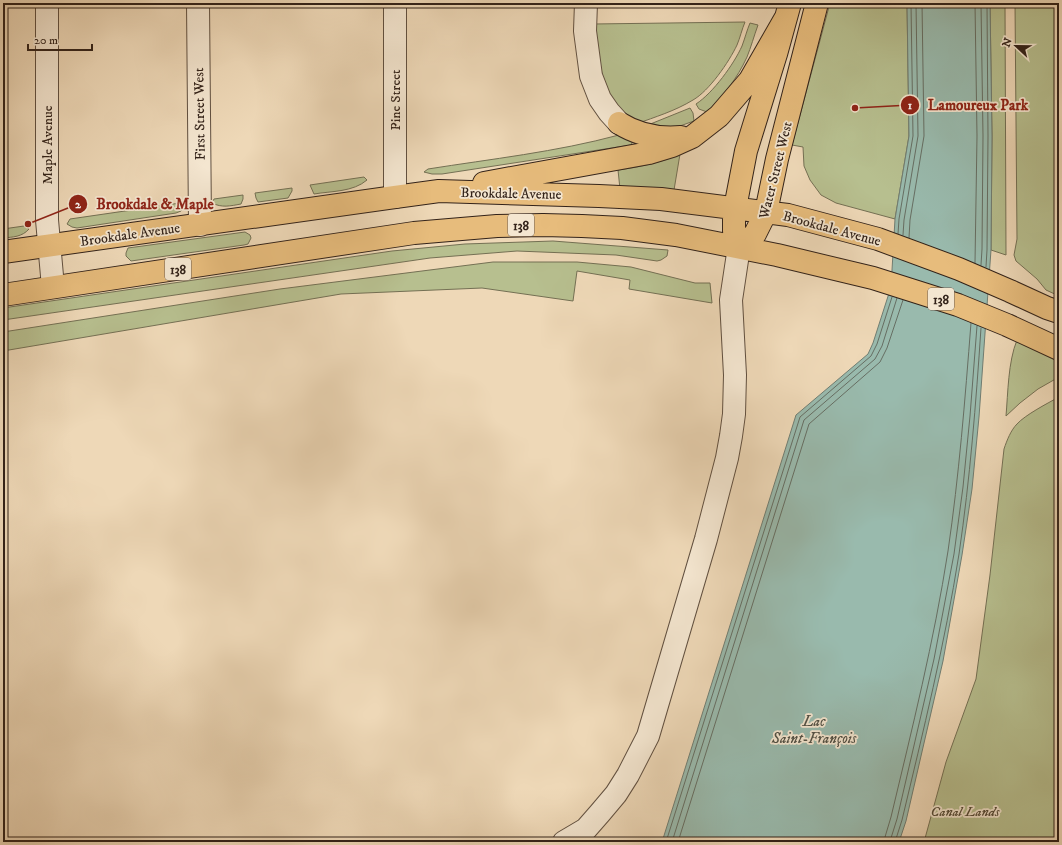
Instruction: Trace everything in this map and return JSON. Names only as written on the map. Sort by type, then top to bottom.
[{"type":"main road","name":"Water Street West","points":[[788,11],[746,151],[735,208],[734,231],[739,247],[755,234],[766,212],[816,3]]},
{"type":"main road","points":[[440,192],[649,153],[672,146],[692,137],[719,116],[750,80],[788,11]]},
{"type":"main road","points":[[619,123],[629,130],[650,136],[666,138],[692,137]]},
{"type":"main road","name":"Brookdale Avenue","points":[[3,252],[395,196],[440,192],[567,194],[661,199],[788,215],[878,239],[959,269],[1055,312]]},
{"type":"main road","name":"138","points":[[3,295],[414,233],[497,226],[543,225],[622,228],[676,235],[739,247],[873,278],[958,305],[1007,325],[1059,349]]},
{"type":"street","name":"Maple Avenue","points":[[47,3],[47,220],[53,288]]},
{"type":"street","name":"First Street West","points":[[198,3],[200,225]]},
{"type":"street","name":"Pine Street","points":[[395,3],[395,196]]},
{"type":"street","points":[[586,3],[585,31],[591,76],[600,99],[619,123]]},
{"type":"street","points":[[564,842],[586,829],[612,799],[628,775],[648,736],[706,539],[727,458],[734,414],[735,375],[731,300],[739,247]]},
{"type":"green space","points":[[830,3],[907,3],[909,136],[895,219],[836,203],[821,195],[810,180],[804,166],[803,147],[792,145]]},
{"type":"green space","points":[[990,3],[1005,3],[1006,255],[991,250],[992,136]]},
{"type":"green space","points":[[1015,3],[1059,3],[1059,296],[1046,290],[1037,279],[1016,261],[1014,255],[1017,239]]},
{"type":"green space","points":[[745,22],[737,45],[724,68],[706,90],[693,100],[672,111],[636,124],[612,101],[602,74],[593,24]]},
{"type":"green space","points":[[750,23],[758,25],[747,57],[739,73],[707,112],[699,109],[696,104],[716,86],[734,61],[742,46]]},
{"type":"green space","points":[[690,108],[693,113],[694,121],[677,127],[643,127]]},
{"type":"green space","points":[[619,135],[632,141],[631,145],[442,174],[424,172],[428,169],[547,151]]},
{"type":"green space","points":[[680,154],[674,190],[620,189],[618,170],[634,168],[665,160]]},
{"type":"green space","points":[[364,177],[367,180],[349,189],[314,194],[310,185]]},
{"type":"green space","points":[[292,188],[288,198],[258,202],[256,198],[255,193]]},
{"type":"green space","points":[[243,195],[241,204],[223,206],[212,203],[214,199]]},
{"type":"green space","points":[[180,203],[185,206],[181,211],[176,213],[77,228],[67,224],[70,219]]},
{"type":"green space","points":[[24,226],[29,229],[23,234],[3,238],[3,229]]},
{"type":"green space","points":[[245,232],[250,235],[251,238],[248,244],[244,245],[131,261],[126,256],[128,248]]},
{"type":"green space","points":[[553,241],[668,250],[667,256],[657,261],[616,255],[517,251],[430,258],[3,320],[3,308],[392,251],[465,244]]},
{"type":"green space","points":[[493,262],[577,262],[631,267],[695,283],[710,283],[712,303],[629,289],[630,280],[577,271],[573,301],[482,288],[341,294],[3,351],[3,332],[280,289]]},
{"type":"green space","points":[[1017,340],[1059,360],[1059,377],[1038,389],[1006,416],[1010,368]]},
{"type":"green space","name":"Canal Lands","points":[[1059,397],[1059,842],[924,842],[946,762],[976,679],[990,575],[1004,449],[1015,426],[1037,409]]},
{"type":"water","name":"Lac Saint-François","points":[[907,3],[990,3],[992,136],[991,250],[979,417],[972,489],[943,661],[906,821],[899,842],[662,842],[796,415],[868,354],[891,287],[895,219],[909,136]]},
{"type":"place","name":"Lamoureux Park","points":[[855,108]]},
{"type":"place","name":"Brookdale & Maple","points":[[28,224]]}]
